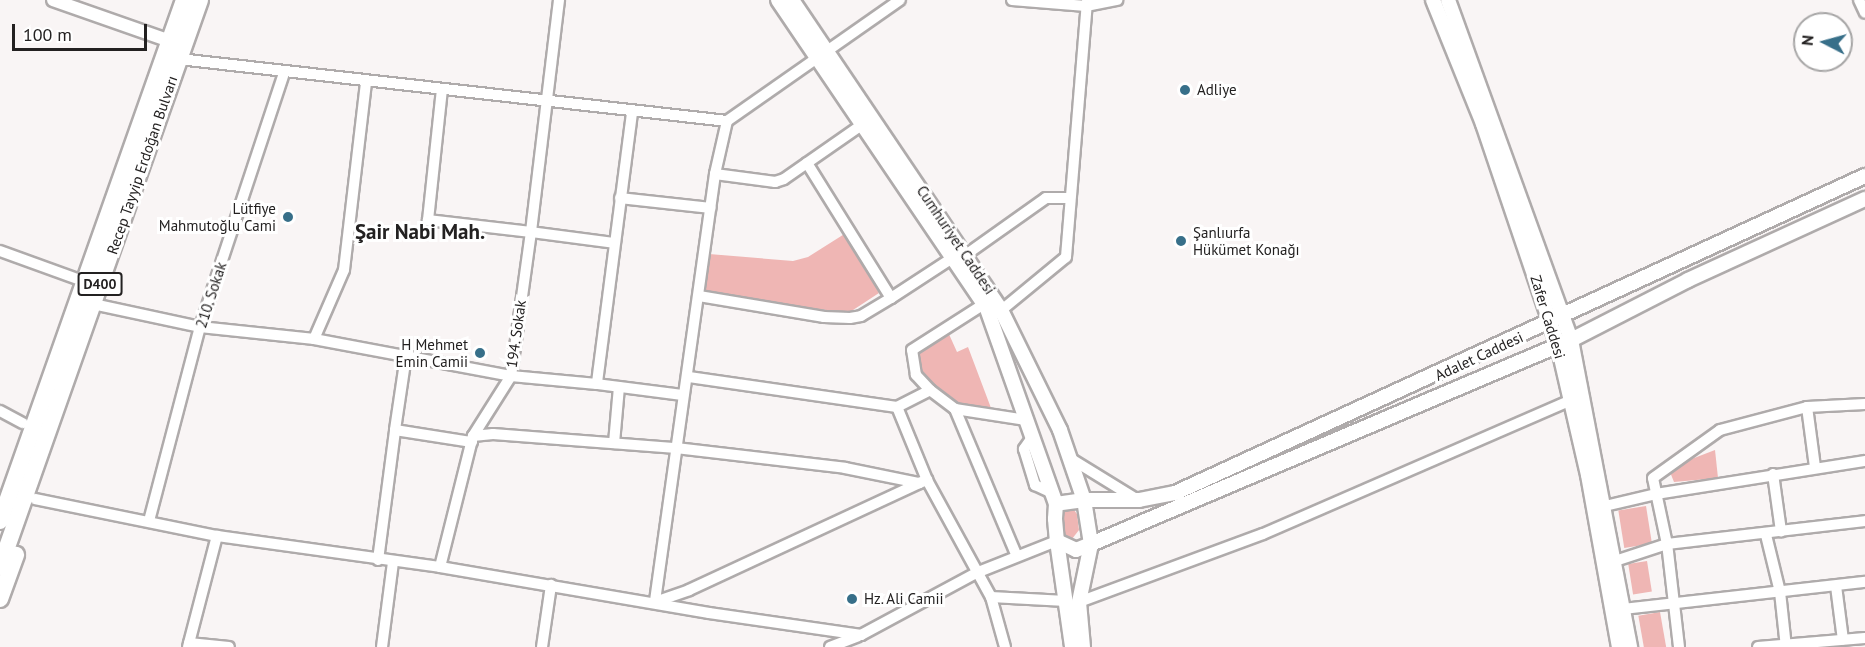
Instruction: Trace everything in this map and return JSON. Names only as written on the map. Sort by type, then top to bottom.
[{"type":"highway","name":"Recep Tayyip Erdoğan Bulvarı","points":[[0,521],[184,0]]},
{"type":"highway","name":"Recep Tayyip Erdoğan Bulvarı","points":[[0,567],[200,0]]},
{"type":"highway","points":[[0,599],[88,349],[90,311]]},
{"type":"highway","points":[[0,488],[55,336],[70,320]]},
{"type":"main road","name":"Cumhuriyet Caddesi","points":[[778,0],[823,53],[886,140],[961,255],[993,324],[1033,436],[1054,499],[1057,541]]},
{"type":"main road","name":"Cumhuriyet Caddesi","points":[[792,0],[863,124],[1000,308],[1060,430],[1084,500],[1091,544]]},
{"type":"main road","name":"Zafer Caddesi","points":[[1433,0],[1483,124],[1565,342],[1609,563],[1623,609],[1630,647]]},
{"type":"main road","name":"Zafer Caddesi","points":[[1448,0],[1557,320]]},
{"type":"main road","name":"Adalet Caddesi","points":[[1054,499],[1139,500],[1174,494],[1557,320],[1865,176]]},
{"type":"main road","name":"Adalet Caddesi","points":[[1091,544],[1565,342],[1688,280],[1865,199]]},
{"type":"main road","name":"Zafer Caddesi","points":[[1577,398],[1605,506],[1619,647]]},
{"type":"main road","points":[[1057,541],[1076,550],[1091,544]]},
{"type":"main road","points":[[1057,541],[1083,647]]},
{"type":"main road","points":[[1072,647],[1072,601],[1091,544]]},
{"type":"street","points":[[53,0],[170,41]]},
{"type":"street","name":"194. Sokak","points":[[440,567],[473,439],[511,376],[559,0]]},
{"type":"street","points":[[179,59],[632,113],[727,121],[900,0]]},
{"type":"street","points":[[1012,0],[1087,3],[1117,0]]},
{"type":"street","points":[[1859,0],[1865,13]]},
{"type":"street","points":[[993,324],[1000,308],[1066,257],[1087,3]]},
{"type":"street","name":"210. Sokak","points":[[149,521],[200,327],[284,73]]},
{"type":"street","points":[[314,339],[344,270],[366,82]]},
{"type":"street","points":[[442,90],[428,220],[614,243]]},
{"type":"street","points":[[597,384],[632,113]]},
{"type":"street","points":[[655,602],[683,395],[689,377],[715,174],[727,121]]},
{"type":"street","points":[[715,174],[775,182],[863,124]]},
{"type":"street","points":[[807,163],[891,298]]},
{"type":"street","points":[[620,198],[710,208]]},
{"type":"street","points":[[699,296],[824,317],[861,316],[961,255],[1046,198],[1070,198]]},
{"type":"street","points":[[0,250],[83,281]]},
{"type":"street","points":[[984,304],[912,350],[916,375],[930,390],[955,409],[1026,420]]},
{"type":"street","points":[[90,311],[200,327],[314,339],[511,376],[683,395]]},
{"type":"street","points":[[378,560],[406,356]]},
{"type":"street","points":[[689,377],[897,407],[930,390]]},
{"type":"street","points":[[614,443],[620,387]]},
{"type":"street","points":[[991,597],[1072,601],[1263,534],[1577,398]]},
{"type":"street","points":[[1679,647],[1666,544],[1653,478],[1720,430],[1807,407],[1865,404]]},
{"type":"street","points":[[897,407],[923,481],[991,597],[1005,647]]},
{"type":"street","points":[[1807,407],[1815,467]]},
{"type":"street","points":[[955,409],[1016,554]]},
{"type":"street","points":[[0,411],[23,423]]},
{"type":"street","points":[[395,430],[473,439],[493,434],[676,448],[846,468],[923,481]]},
{"type":"street","points":[[1068,457],[1139,500]]},
{"type":"street","points":[[1605,506],[1656,494],[1815,467],[1865,461]]},
{"type":"street","points":[[1773,474],[1781,531]]},
{"type":"street","points":[[655,602],[689,590],[923,481]]},
{"type":"street","points":[[35,500],[217,536],[440,567],[861,635]]},
{"type":"street","points":[[1609,563],[1666,544],[1865,521]]},
{"type":"street","points":[[1766,534],[1780,592],[1786,646]]},
{"type":"street","points":[[217,536],[189,645],[229,647]]},
{"type":"street","points":[[830,647],[861,635],[1016,554],[1057,541]]},
{"type":"street","points":[[382,647],[393,562]]},
{"type":"street","points":[[1623,609],[1674,606],[1865,582]]},
{"type":"street","points":[[542,647],[551,585]]},
{"type":"street","points":[[1836,586],[1843,640]]},
{"type":"street","points":[[1758,647],[1865,638]]},
{"type":"shaded area","points":[[846,233],[879,293],[850,312],[780,306],[705,291],[709,254],[793,261],[808,257]]},
{"type":"shaded area","points":[[948,332],[957,352],[968,347],[991,408],[952,404],[926,380],[919,366],[919,352]]},
{"type":"shaded area","points":[[1715,450],[1718,478],[1674,482],[1670,472],[1676,465]]},
{"type":"shaded area","points":[[1064,506],[1071,506],[1077,514],[1079,530],[1072,539],[1063,537],[1058,521]]},
{"type":"shaded area","points":[[1646,506],[1652,544],[1624,548],[1618,510]]},
{"type":"shaded area","points":[[1647,561],[1652,592],[1633,595],[1628,564]]},
{"type":"shaded area","points":[[1660,612],[1666,647],[1644,647],[1638,616]]},
{"type":"place","name":"Adliye","points":[[1185,90]]},
{"type":"place","name":"Lütfiye Mahmutoğlu Cami","points":[[288,217]]},
{"type":"place","name":"Şanlıurfa Hükümet Konağı","points":[[1181,241]]},
{"type":"place","name":"H Mehmet Emin Camii","points":[[480,353]]},
{"type":"place","name":"Hz. Ali Camii","points":[[852,599]]},
{"type":"district","name":"Şair Nabi Mah.","points":[[420,232]]}]
